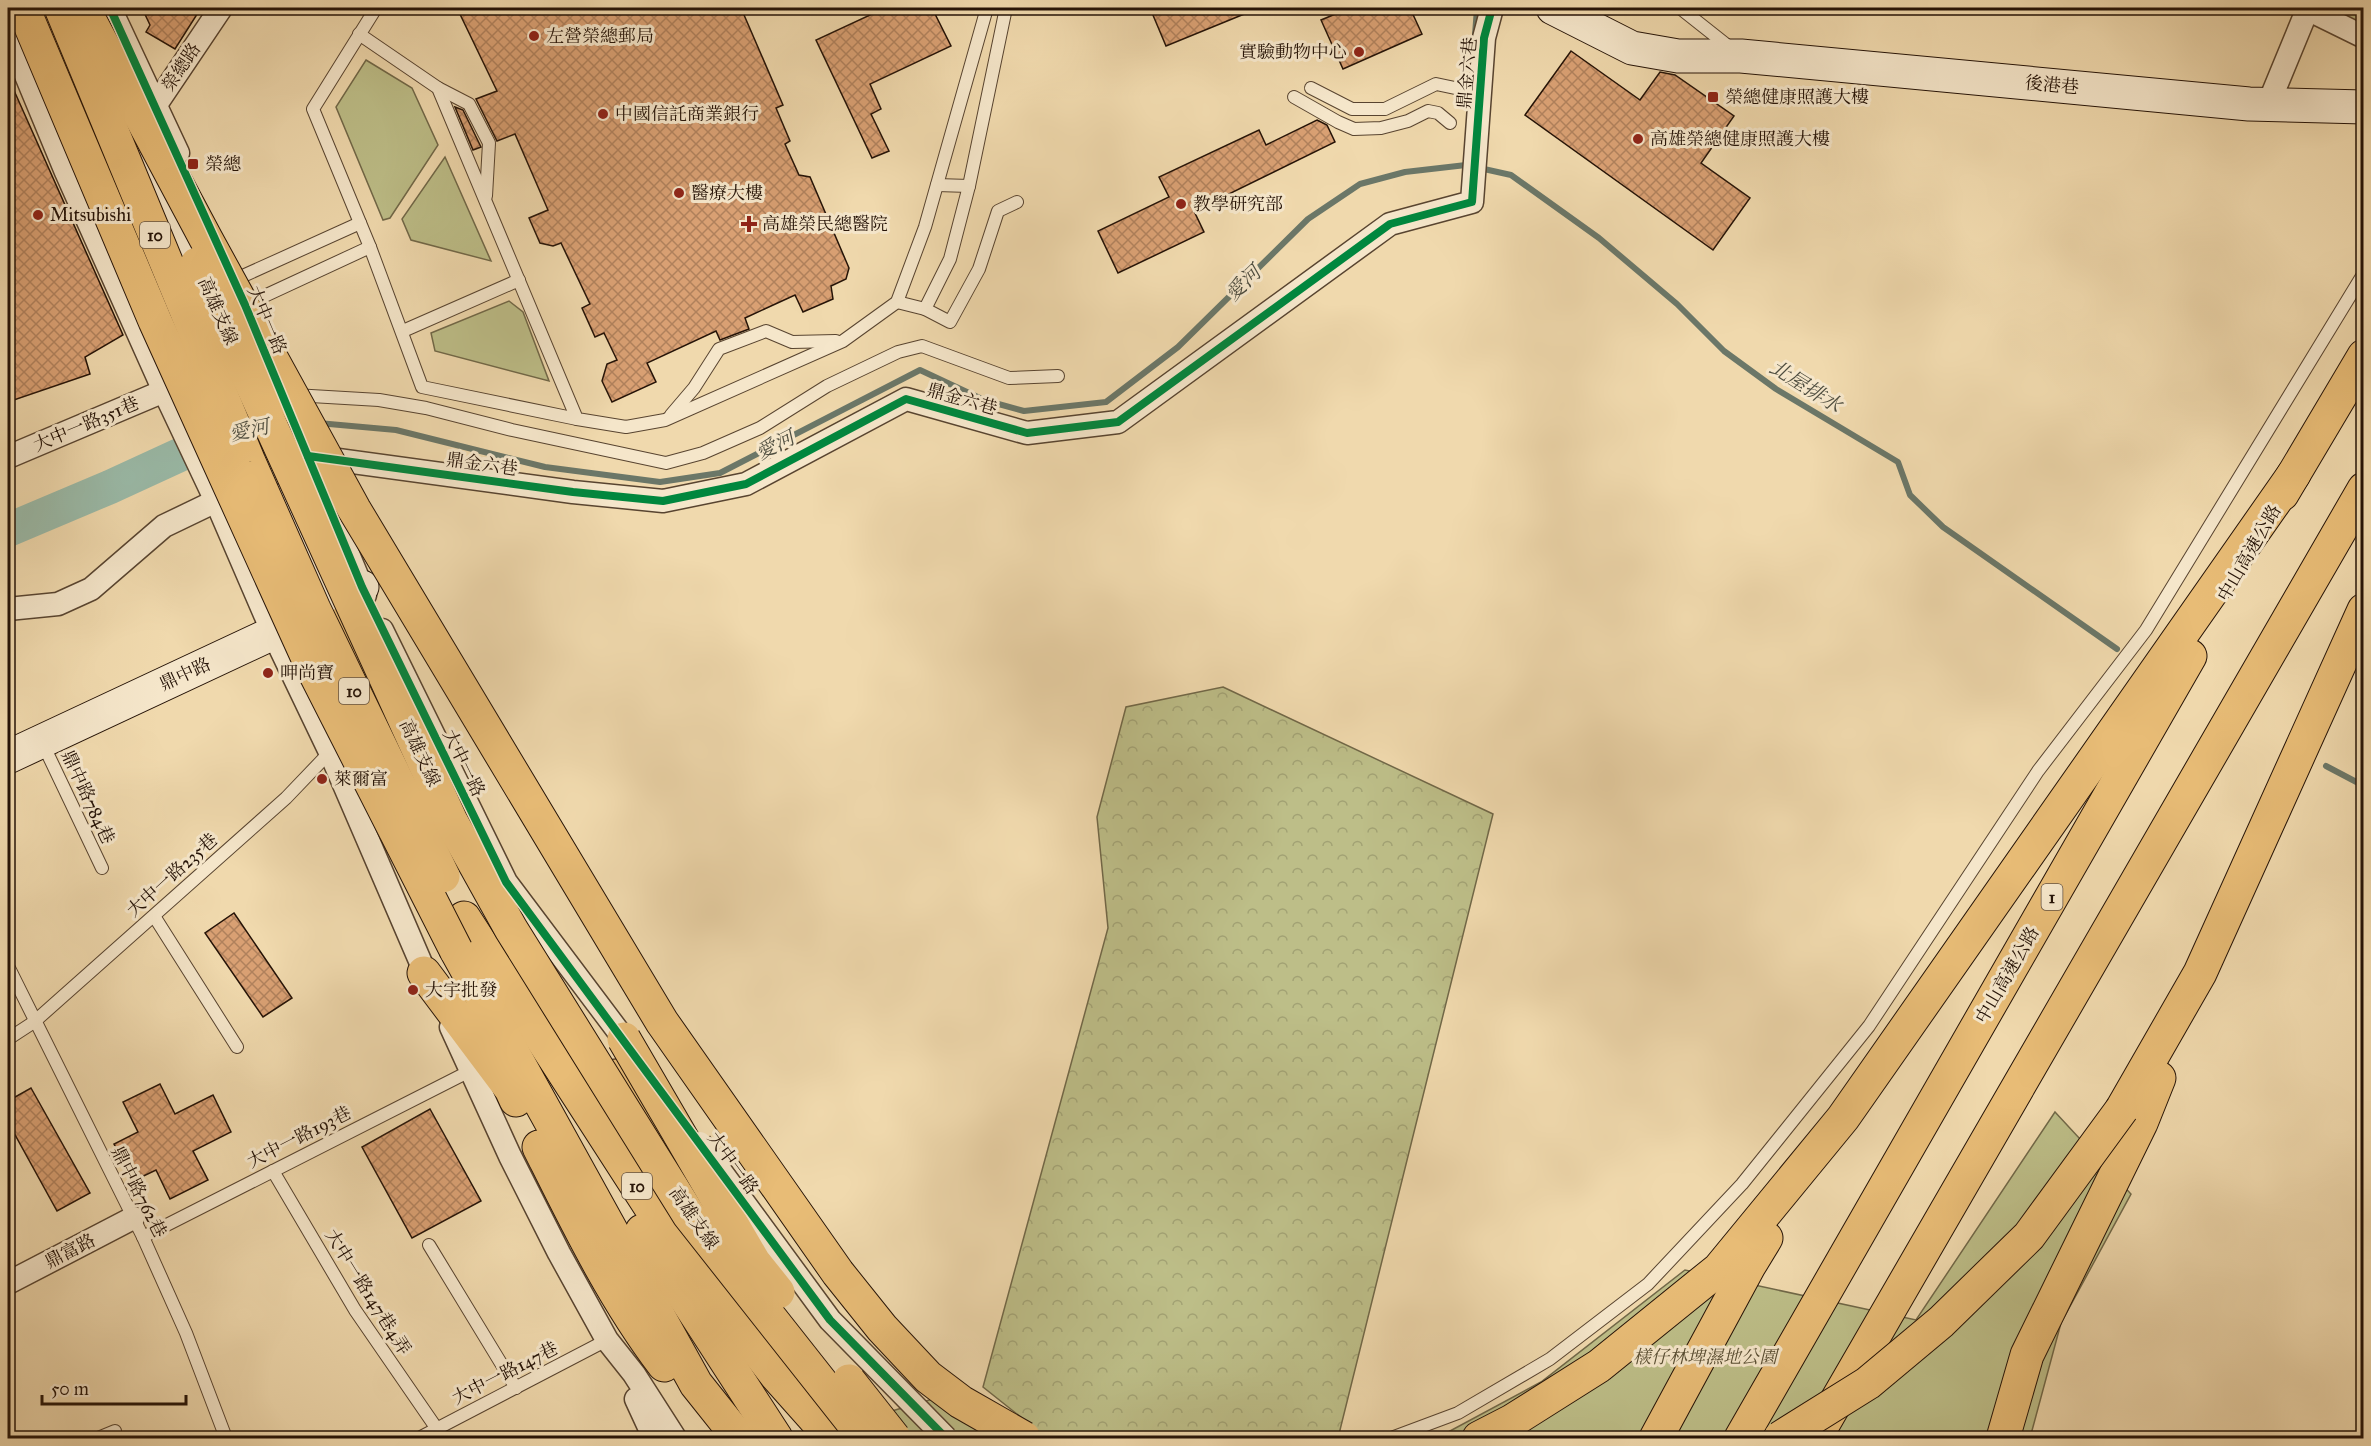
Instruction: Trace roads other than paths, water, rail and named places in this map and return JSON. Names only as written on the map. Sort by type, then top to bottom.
[{"type":"highway","points":[[23,8],[155,321],[306,654],[456,950],[696,1384],[738,1438]]},
{"type":"highway","points":[[37,8],[167,316],[205,398],[255,452]]},
{"type":"highway","name":"高雄支線","points":[[61,8],[255,452],[314,609],[464,918],[666,1231],[776,1375],[832,1438]]},
{"type":"highway","points":[[82,8],[354,509],[662,1022],[838,1273],[882,1328],[936,1383],[961,1402],[1024,1438]]},
{"type":"highway","name":"高雄支線","points":[[82,8],[451,821],[512,929],[689,1215],[865,1438]]},
{"type":"highway","name":"中山高速公路","points":[[1741,1438],[2364,356]]},
{"type":"highway","points":[[1656,1438],[1749,1266],[1843,1118],[2294,474]]},
{"type":"highway","points":[[1815,1438],[2364,489]]},
{"type":"highway","points":[[2002,1438],[2027,1355],[2132,1116],[2200,973],[2364,610]]},
{"type":"highway","points":[[337,614],[419,790],[495,931],[686,1162],[815,1313],[916,1417],[951,1438]]},
{"type":"highway","points":[[464,918],[497,1008],[776,1438]]},
{"type":"highway","points":[[424,973],[511,1089],[588,1242],[647,1343],[694,1401],[738,1438]]},
{"type":"highway","points":[[624,1039],[754,1262],[894,1438]]},
{"type":"highway","points":[[1780,1438],[1868,1383],[1957,1306],[2029,1236],[2132,1116]]},
{"type":"highway","points":[[1479,1438],[1512,1422],[1599,1366],[1719,1269],[1843,1118]]},
{"type":"street","points":[[48,8],[92,109],[112,148],[168,247],[204,298]]},
{"type":"street","name":"大中一路","points":[[110,8],[245,305],[362,587],[506,882],[830,1320],[946,1438]]},
{"type":"street","name":"榮總路","points":[[112,148],[154,106],[221,8]]},
{"type":"street","name":"鼎金六巷","points":[[309,459],[663,501],[746,484],[906,399],[1027,433],[1118,422],[1390,224],[1473,202],[1484,38],[1492,8]]},
{"type":"street","name":"後港巷","points":[[1553,8],[1632,48],[1677,56],[1741,56],[2268,105],[2364,107]]},
{"type":"street","points":[[2268,105],[2307,8],[2364,37]]},
{"type":"street","points":[[8,32],[66,172],[216,501],[273,633],[330,752],[424,973],[472,1070],[510,1156],[559,1253],[607,1340],[654,1438]]},
{"type":"street","points":[[131,130],[204,298],[249,412],[255,452],[337,614]]},
{"type":"street","points":[[105,257],[112,148]]},
{"type":"street","name":"大中一路","points":[[204,298],[224,306],[245,305]]},
{"type":"street","name":"大中一路351巷","points":[[8,457],[164,391]]},
{"type":"street","points":[[8,609],[58,604],[91,589],[164,526],[216,501]]},
{"type":"street","name":"鼎中路","points":[[8,757],[273,633],[337,614],[362,587]]},
{"type":"street","name":"鼎富路","points":[[8,1283],[138,1228]]},
{"type":"street","points":[[607,1340],[634,1374],[675,1438]]},
{"type":"lane","points":[[376,8],[314,109],[370,247],[422,387],[626,427],[668,419],[843,341],[897,302],[913,264],[987,8]]},
{"type":"lane","points":[[925,309],[950,259],[969,186],[1006,8]]},
{"type":"lane","points":[[1680,8],[1741,56]]},
{"type":"lane","points":[[359,34],[438,88],[469,104],[489,143],[486,200]]},
{"type":"lane","points":[[1311,88],[1352,109],[1384,109],[1436,84],[1455,88]]},
{"type":"lane","points":[[438,88],[577,419]]},
{"type":"lane","points":[[1294,97],[1354,129],[1381,128],[1428,111],[1438,113],[1449,123]]},
{"type":"lane","points":[[937,185],[969,186]]},
{"type":"lane","points":[[897,302],[925,309],[950,322],[979,269],[998,211],[1017,202]]},
{"type":"lane","points":[[234,280],[360,223]]},
{"type":"lane","points":[[245,305],[370,247]]},
{"type":"lane","points":[[1391,1438],[1458,1413],[1550,1359],[1648,1284],[1742,1184],[1869,1026],[2038,771],[2146,630],[2364,273]]},
{"type":"lane","points":[[402,331],[519,280]]},
{"type":"lane","points":[[668,419],[694,388],[719,349],[766,331],[792,342],[843,341]]},
{"type":"lane","points":[[282,394],[379,400],[426,408],[512,430],[666,463],[703,453],[760,428],[826,386],[898,352],[922,346],[1009,378],[1058,376]]},
{"type":"lane","points":[[309,459],[393,592],[504,732]]},
{"type":"lane","name":"鼎中路784巷","points":[[42,741],[102,868]]},
{"type":"lane","name":"大中一路235巷","points":[[8,1040],[34,1022],[286,798],[330,752]]},
{"type":"lane","points":[[551,813],[666,1015],[862,1295],[951,1398],[1018,1438]]},
{"type":"lane","points":[[154,916],[237,1047]]},
{"type":"lane","name":"鼎中路762巷","points":[[8,966],[138,1228],[186,1333],[226,1438]]},
{"type":"lane","name":"大中一路193巷","points":[[138,1228],[273,1171],[472,1070]]},
{"type":"lane","name":"大中一路147巷4弄","points":[[273,1171],[355,1310],[437,1429]]},
{"type":"lane","points":[[429,1245],[516,1388]]},
{"type":"lane","name":"大中一路147巷","points":[[419,1438],[607,1340]]},
{"type":"lane","points":[[99,1438],[115,1431]]},
{"type":"waterway","points":[[1475,35],[1477,8]]},
{"type":"waterway","name":"愛河","points":[[318,423],[396,430],[545,467],[660,482],[720,473],[920,370],[984,400],[1024,411],[1106,402],[1178,347],[1308,219],[1360,184],[1405,172],[1466,165],[1511,175],[1599,238],[1677,304],[1724,351],[1776,389],[1898,462],[1910,495],[1943,527],[2117,649]]},
{"type":"waterway","name":"愛河","points":[[8,530],[110,487],[223,435]]},
{"type":"waterway","name":"北屋排水","points":[[2326,766],[2364,786]]},
{"type":"place","name":"左營榮總郵局","points":[[534,36]]},
{"type":"place","name":"實驗動物中心","points":[[1359,52]]},
{"type":"place","name":"榮總健康照護大樓","points":[[1713,97]]},
{"type":"place","name":"中國信託商業銀行","points":[[603,114]]},
{"type":"place","name":"高雄榮總健康照護大樓","points":[[1638,139]]},
{"type":"place","name":"榮總","points":[[193,164]]},
{"type":"place","name":"醫療大樓","points":[[679,193]]},
{"type":"place","name":"教學研究部","points":[[1181,204]]},
{"type":"place","name":"Mitsubishi","points":[[38,215]]},
{"type":"place","name":"高雄榮民總醫院","points":[[749,224]]},
{"type":"place","name":"呷尚寶","points":[[268,673]]},
{"type":"place","name":"萊爾富","points":[[322,779]]},
{"type":"place","name":"大宇批發","points":[[413,990]]},
{"type":"park label","name":"檨仔林埤濕地公園","points":[[1705,1357]]}]
